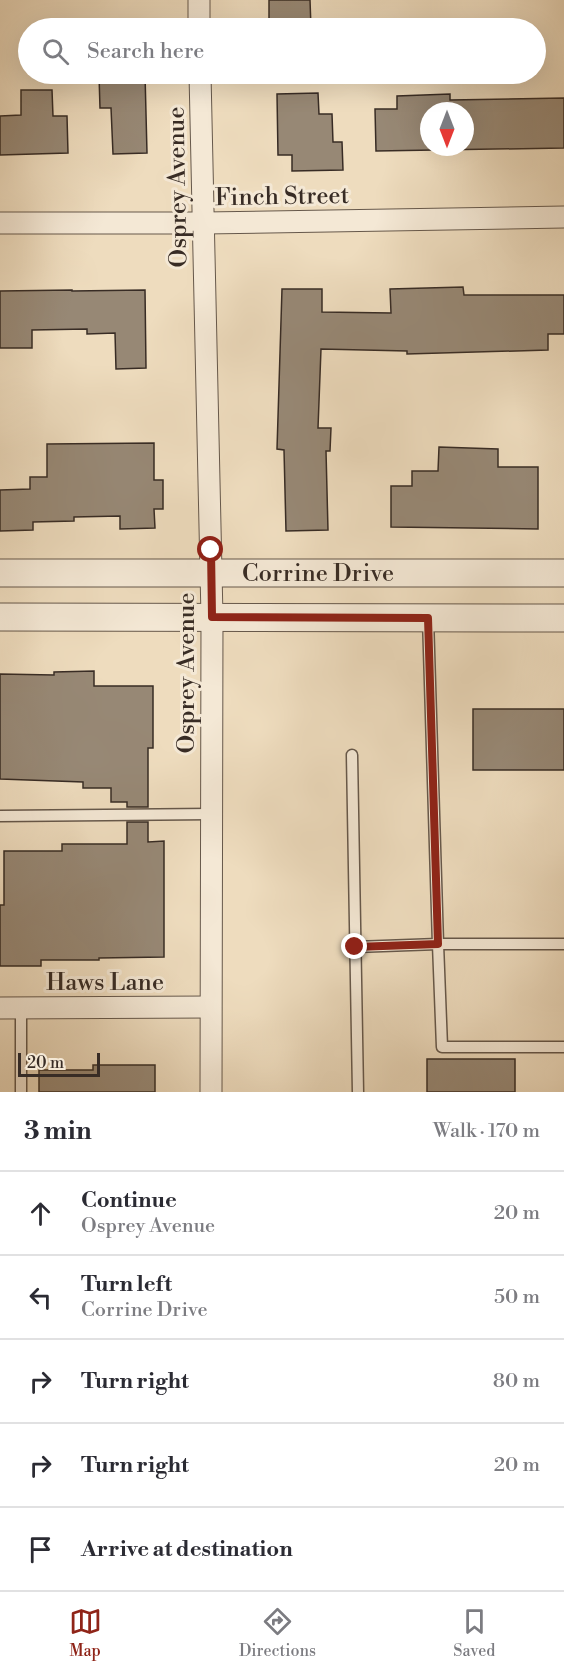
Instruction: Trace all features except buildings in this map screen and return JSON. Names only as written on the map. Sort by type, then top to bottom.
[{"type":"street","points":[[198,0],[199,18]]},
{"type":"street","name":"Osprey Avenue","points":[[200,84],[212,573],[211,1092]]},
{"type":"street","name":"Finch Street","points":[[0,223],[204,223],[564,217]]},
{"type":"street","name":"Corrine Drive","points":[[0,573],[564,573]]},
{"type":"street","name":"Corrine Drive","points":[[0,617],[564,618]]},
{"type":"street","name":"Haws Lane","points":[[10,1008],[210,1007]]},
{"type":"lane","points":[[428,618],[442,1047],[564,1047]]},
{"type":"lane","points":[[352,755],[358,1092]]},
{"type":"lane","points":[[0,816],[211,814]]},
{"type":"lane","points":[[355,947],[438,944],[564,944]]},
{"type":"lane","points":[[10,1008],[21,1092]]},
{"type":"route","points":[[211,550],[212,617],[428,618],[438,944],[355,947]]}]
